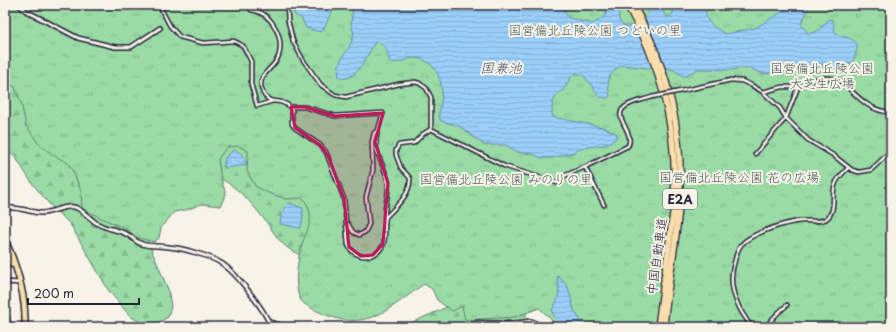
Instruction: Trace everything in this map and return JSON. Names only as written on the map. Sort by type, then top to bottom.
[{"type":"highway","name":"中国自動車道","points":[[627,5],[649,35],[676,123],[680,158],[680,185],[677,226],[664,327]]},
{"type":"highway","name":"中国自動車道","points":[[634,5],[638,19]]},
{"type":"highway","name":"中国自動車道","points":[[658,327],[672,226],[675,186],[674,147],[661,73]]},
{"type":"highway","points":[[5,240],[20,283],[26,316],[25,327]]},
{"type":"highway","points":[[5,252],[20,283]]},
{"type":"street","points":[[19,5],[26,11],[78,38],[115,47],[131,47],[160,28]]},
{"type":"street","points":[[159,5],[170,26],[180,37],[203,43],[226,41],[237,42],[240,44],[251,61],[251,84],[257,106],[273,101]]},
{"type":"street","points":[[250,5],[251,10],[262,13],[271,20],[277,33],[280,49],[279,55],[273,65],[265,73],[260,82],[263,93],[267,98],[284,103],[291,108],[308,108],[335,116],[383,113],[375,142],[386,174],[388,193],[385,211],[385,234],[383,244],[377,253],[367,256],[357,254],[349,247],[344,199],[328,156],[320,145],[295,128],[292,124],[291,108]]},
{"type":"street","points":[[287,5],[288,21],[293,41],[303,60],[321,85],[335,95],[346,96],[399,84],[415,82],[426,88],[431,98],[431,129]]},
{"type":"street","points":[[763,92],[782,87],[798,87],[810,80],[816,79],[824,78],[837,80],[842,82],[867,105],[881,112],[891,112]]},
{"type":"street","points":[[431,129],[504,166],[557,183],[564,176],[586,168],[628,146],[630,143],[629,134],[621,120],[622,111],[625,106],[652,97],[731,80],[742,81],[763,92],[780,108],[786,118],[808,140],[833,155],[848,168],[856,172],[867,171],[891,151]]},
{"type":"street","points":[[755,154],[786,118],[798,87]]},
{"type":"street","points":[[385,220],[404,197],[410,183],[409,176],[401,168],[396,155],[397,148],[400,145],[414,143],[422,134],[431,129]]},
{"type":"street","points":[[347,223],[351,230],[359,235],[365,232],[369,226],[366,197],[373,170],[372,142],[374,133],[378,130]]},
{"type":"street","points":[[586,168],[604,205]]},
{"type":"street","points":[[752,327],[739,307],[732,285],[733,269],[737,253],[741,245],[748,238],[757,233],[778,226],[796,221],[824,220],[831,215],[833,208],[834,186],[836,181],[848,168]]},
{"type":"street","points":[[5,208],[12,206],[40,213],[54,212],[72,206],[77,208],[98,224],[123,232],[142,244],[169,247],[210,257],[226,266],[236,277],[253,297],[269,322],[286,327]]},
{"type":"street","points":[[5,282],[20,283]]},
{"type":"street","points":[[765,327],[787,305]]},
{"type":"street","points":[[462,327],[468,323],[477,321],[496,323],[531,321],[540,327]]},
{"type":"street","points":[[263,327],[269,322]]},
{"type":"highlighted area","points":[[291,107],[305,107],[335,116],[383,113],[375,142],[388,183],[383,244],[373,255],[361,256],[349,247],[344,199],[328,156],[320,145],[295,128]]},
{"type":"green space","points":[[5,5],[45,5],[54,22],[67,32],[85,36],[106,37],[118,42],[128,42],[147,30],[163,25],[172,29],[201,31],[212,36],[233,35],[241,38],[256,49],[264,65],[273,72],[286,76],[316,77],[340,87],[382,122],[523,270],[531,283],[534,296],[527,310],[524,327],[402,327],[492,287],[462,249],[450,243],[436,243],[419,247],[348,268],[334,267],[314,261],[300,255],[282,243],[249,201],[224,180],[203,172],[178,168],[169,168],[156,172],[146,180],[139,191],[137,216],[168,289],[171,306],[168,317],[158,323],[148,324],[138,321],[130,316],[109,291],[70,224],[51,206],[32,183],[16,158],[5,148]]},
{"type":"green space","name":"国営備北丘陵公園 みのりの里","points":[[5,5],[891,5],[891,327],[556,327],[550,318],[539,308],[515,317],[465,320],[462,306],[452,311],[437,300],[432,289],[424,284],[390,308],[367,318],[355,320],[341,319],[326,315],[302,302],[298,293],[298,264],[302,244],[310,219],[307,205],[303,198],[286,199],[268,193],[255,186],[247,171],[248,151],[238,146],[227,147],[218,159],[221,179],[226,194],[220,206],[202,204],[186,210],[174,212],[161,228],[159,238],[154,242],[136,237],[128,230],[82,209],[81,191],[74,173],[68,163],[53,155],[38,143],[26,125],[21,103],[15,87],[7,82],[5,84]]},
{"type":"green space","points":[[5,316],[10,316],[12,327],[5,327]]},
{"type":"water","points":[[293,5],[340,5],[332,12],[321,32],[306,28],[302,19],[294,14]]},
{"type":"water","name":"国兼池","points":[[352,5],[564,5],[565,13],[569,18],[593,24],[605,16],[608,5],[614,5],[619,12],[620,21],[624,26],[638,26],[648,15],[647,5],[660,5],[667,17],[671,16],[677,5],[706,5],[706,16],[708,20],[713,26],[725,34],[755,28],[785,10],[788,5],[810,5],[801,24],[808,33],[817,31],[831,19],[834,23],[835,32],[837,34],[850,39],[858,46],[853,62],[835,68],[820,64],[803,66],[796,68],[792,75],[783,72],[764,74],[751,69],[741,68],[733,70],[697,69],[687,76],[683,76],[674,70],[661,67],[648,68],[622,65],[611,74],[609,78],[608,86],[610,96],[608,98],[599,97],[585,77],[579,74],[574,74],[570,78],[565,88],[558,93],[555,98],[552,106],[553,117],[602,127],[616,133],[617,137],[604,145],[582,148],[572,153],[552,158],[542,158],[532,154],[518,152],[505,145],[485,145],[459,126],[441,121],[439,114],[442,97],[441,86],[439,76],[433,67],[429,63],[418,58],[400,62],[390,62],[387,52],[378,42],[375,42],[365,60],[355,73],[350,77],[339,77],[338,72],[341,60],[351,44],[354,33],[351,25]]},
{"type":"water","points":[[233,150],[241,153],[247,165],[224,168],[225,158]]},
{"type":"water","points":[[288,203],[303,208],[302,223],[300,228],[280,224],[281,216]]},
{"type":"water","points":[[558,276],[568,287],[574,310],[585,327],[561,327],[553,314],[552,310],[559,294]]},
{"type":"park label","name":"国営備北丘陵公園 つどいの里","points":[[595,29]]},
{"type":"park label","name":"国営備北丘陵公園 大芝生広場","points":[[822,74]]},
{"type":"park label","name":"国営備北丘陵公園 花の広場","points":[[739,176]]}]
